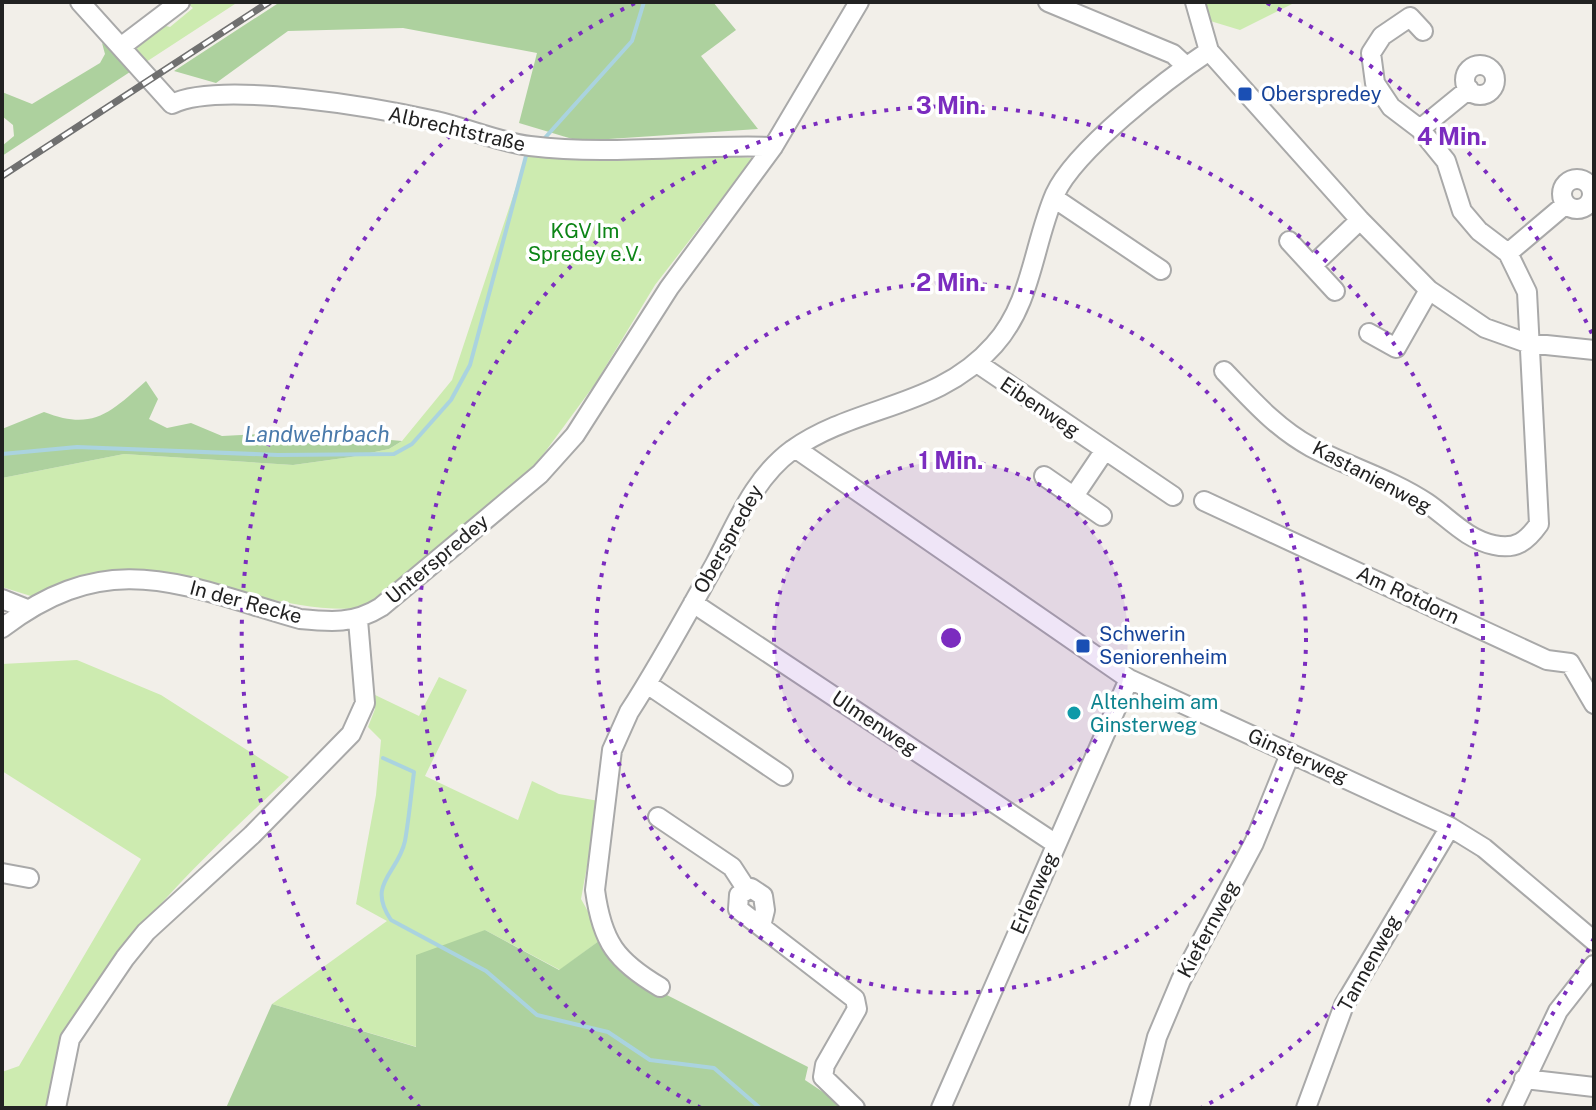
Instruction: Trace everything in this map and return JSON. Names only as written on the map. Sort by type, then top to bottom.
[{"type":"street","name":"Albrechtstraße","points":[[80,2],[172,104],[212,95],[328,103],[435,121],[527,146],[605,153],[723,145],[773,147]]},
{"type":"street","points":[[122,46],[180,2]]},
{"type":"street","name":"Unterspredey","points":[[358,620],[404,590],[436,558],[540,474],[586,421],[669,288],[773,147],[859,2]]},
{"type":"street","points":[[1048,2],[1173,54],[1186,66]]},
{"type":"street","points":[[1195,2],[1209,51],[1360,220],[1429,290],[1485,328],[1527,343],[1594,350]]},
{"type":"street","points":[[1423,31],[1410,17],[1382,36],[1371,53],[1375,83],[1391,107],[1420,129],[1446,161],[1462,211],[1479,231],[1508,253],[1527,292],[1527,343]]},
{"type":"street","name":"Oberspredey","points":[[660,987],[618,958],[604,936],[595,890],[612,750],[757,483],[795,448],[856,418],[944,387],[977,363],[1017,313],[1054,198],[1077,160],[1186,66],[1209,51]]},
{"type":"street","points":[[1420,129],[1469,89]]},
{"type":"street","points":[[1054,198],[1161,270]]},
{"type":"street","points":[[1508,253],[1566,204]]},
{"type":"street","points":[[1312,266],[1360,220]]},
{"type":"street","points":[[1289,241],[1335,291]]},
{"type":"street","points":[[1369,333],[1396,348],[1429,290]]},
{"type":"street","name":"Kastanienweg","points":[[1224,371],[1280,426],[1311,447],[1427,503],[1468,535],[1494,546],[1516,546],[1528,540],[1539,524],[1527,343]]},
{"type":"street","name":"Eibenweg","points":[[977,363],[1173,496]]},
{"type":"street","name":"Ginsterweg","points":[[795,448],[1129,679],[1450,827],[1484,848],[1594,941]]},
{"type":"street","points":[[1074,496],[1105,450]]},
{"type":"street","points":[[1044,476],[1102,516]]},
{"type":"street","name":"Am Rotdorn","points":[[1204,501],[1547,660],[1570,663],[1594,704]]},
{"type":"street","name":"In der Recke","points":[[2,628],[27,609],[85,583],[130,579],[199,588],[300,619],[358,620]]},
{"type":"street","points":[[2,599],[27,609]]},
{"type":"street","name":"Ulmenweg","points":[[693,603],[1056,844]]},
{"type":"street","points":[[56,1108],[70,1039],[125,958],[146,932],[252,835],[351,734],[365,703],[358,620]]},
{"type":"street","name":"Erlenweg","points":[[941,1108],[1129,679]]},
{"type":"street","points":[[647,684],[783,776]]},
{"type":"street","name":"Kiefernweg","points":[[1139,1108],[1157,1037],[1181,980],[1254,843],[1290,754]]},
{"type":"street","points":[[658,817],[732,867],[747,890],[739,895],[738,909],[855,999],[857,1009],[825,1065],[823,1077],[855,1108]]},
{"type":"street","name":"Tannenweg","points":[[1306,1108],[1344,1005],[1450,827]]},
{"type":"street","points":[[2,873],[29,878]]},
{"type":"street","points":[[1512,1108],[1558,1011],[1594,965]]},
{"type":"street","points":[[1524,1079],[1594,1087]]},
{"type":"green space","points":[[185,2],[238,2],[146,62],[135,50],[134,43],[158,24],[170,27],[193,8]]},
{"type":"green space","points":[[280,2],[713,2],[736,30],[701,56],[758,129],[579,141],[519,123],[537,53],[403,28],[288,31],[216,83],[174,71]]},
{"type":"green space","points":[[1207,2],[1296,2],[1240,30],[1207,20]]},
{"type":"green space","points":[[102,43],[136,68],[2,156],[2,146],[14,136],[13,125],[2,116],[2,92],[32,104],[100,63],[105,54]]},
{"type":"green space","name":"KGV Im Spredey e.V.","points":[[527,154],[697,154],[753,158],[655,285],[595,384],[534,467],[364,608],[297,605],[198,582],[132,573],[90,575],[34,597],[2,587],[2,478],[124,454],[293,465],[389,449],[402,441],[452,380]]},
{"type":"green space","points":[[146,381],[158,399],[149,419],[167,428],[191,423],[222,436],[303,432],[402,441],[389,449],[293,465],[124,454],[2,478],[2,429],[44,412],[76,420],[100,416]]},
{"type":"green space","points":[[77,660],[161,695],[289,777],[194,868],[109,968],[60,1049],[49,1108],[2,1108],[2,1072],[19,1066],[141,859],[2,771],[2,664]]},
{"type":"green space","points":[[439,677],[467,690],[425,776],[518,820],[532,781],[559,794],[599,801],[581,899],[603,938],[560,970],[485,930],[417,1047],[272,1004],[387,921],[356,904],[376,795],[381,740],[368,727],[375,709],[373,694],[419,716]]},
{"type":"green space","points":[[485,930],[559,970],[603,938],[663,993],[808,1067],[805,1080],[847,1108],[226,1108],[272,1004],[416,1047],[416,955]]},
{"type":"waterway","name":"Landwehrbach","points":[[543,140],[632,41],[644,2]]},
{"type":"waterway","name":"Landwehrbach","points":[[2,454],[77,447],[278,455],[394,454],[412,444],[451,400],[470,365],[526,156]]},
{"type":"waterway","points":[[383,758],[414,772],[405,841],[383,887],[384,907],[391,920],[486,971],[537,1015],[608,1032],[650,1060],[714,1068],[760,1108]]},
{"type":"railway","points":[[2,176],[269,2]]},
{"type":"place","name":"Oberspredey","points":[[1245,94]]},
{"type":"place","name":"Schwerin Seniorenheim","points":[[1083,646]]},
{"type":"place","name":"Altenheim am Ginsterweg","points":[[1074,713]]}]
